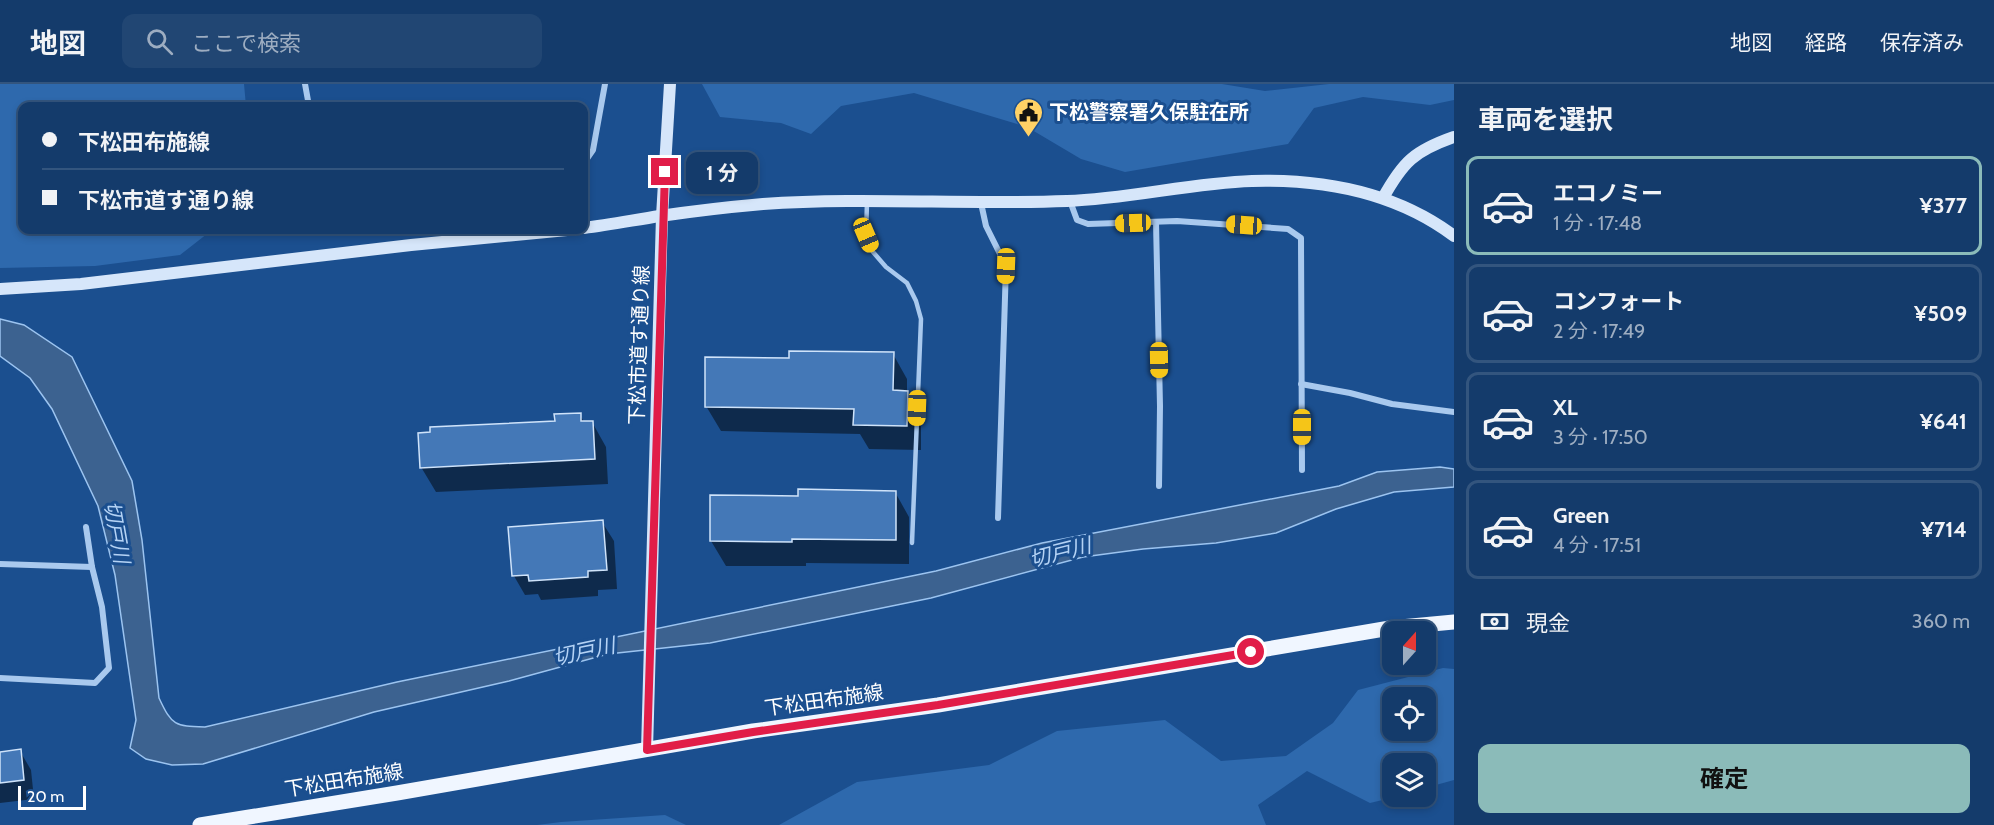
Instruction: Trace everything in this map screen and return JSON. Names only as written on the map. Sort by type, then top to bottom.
[{"type":"main road","name":"下松田布施線","points":[[200,825],[753,732],[938,705],[1390,628],[1454,622]]},
{"type":"street","points":[[305,84],[308,102]]},
{"type":"street","points":[[588,157],[593,150],[605,84]]},
{"type":"street","name":"下松市道す通り線","points":[[647,750],[662,216],[670,84]]},
{"type":"street","points":[[1383,198],[1395,177],[1412,157],[1439,142],[1454,138]]},
{"type":"street","points":[[588,227],[764,204],[1070,201],[1251,181],[1308,182],[1350,188],[1383,198],[1421,214],[1454,236]]},
{"type":"street","points":[[1070,201],[1077,220],[1088,224],[1177,220],[1288,229],[1301,238],[1302,470]]},
{"type":"street","points":[[981,202],[986,226],[1006,266],[998,518]]},
{"type":"street","points":[[1156,222],[1160,406],[1159,486]]},
{"type":"street","points":[[0,289],[81,284],[411,245],[525,234]]},
{"type":"street","points":[[1301,384],[1392,404],[1454,412]]},
{"type":"street","points":[[0,678],[95,683],[109,668],[102,607],[92,567],[86,527]]},
{"type":"street","points":[[0,564],[92,567]]},
{"type":"lane","points":[[867,202],[866,235],[873,252],[886,267],[907,283],[916,301],[921,319],[912,543]]},
{"type":"shaded area","points":[[0,84],[244,84],[246,102],[18,102],[18,234],[207,234],[180,255],[95,266],[0,268]]},
{"type":"shaded area","points":[[702,84],[1222,84],[1265,91],[1329,84],[1454,84],[1454,100],[1430,105],[1363,97],[1314,108],[1288,144],[1125,172],[1081,159],[1027,127],[914,93],[841,106],[811,134],[781,123],[720,117]]},
{"type":"shaded area","points":[[1443,668],[1454,669],[1454,780],[1436,785],[1436,753],[1382,753],[1382,800],[1370,803],[1307,771],[1258,805],[1266,825],[779,825],[857,782],[989,765],[1057,731],[1165,720],[1221,761],[1286,756],[1333,723],[1358,690],[1416,675],[1436,675],[1436,670]]},
{"type":"shaded area","points":[[665,815],[686,825],[537,825],[561,822]]},
{"type":"water","name":"切戸川","points":[[0,319],[24,325],[72,357],[132,481],[142,540],[159,698],[171,719],[187,726],[205,727],[397,682],[936,571],[1042,543],[1339,486],[1377,472],[1440,467],[1454,469],[1454,487],[1394,492],[1336,509],[1276,533],[1216,543],[1083,557],[931,598],[710,643],[608,654],[509,681],[374,712],[203,764],[172,765],[146,759],[130,748],[136,720],[115,575],[98,506],[52,409],[30,378],[0,356]]},
{"type":"building","points":[[789,351],[894,352],[893,390],[908,391],[907,426],[853,425],[854,409],[705,407],[705,357],[789,358]]},
{"type":"building","points":[[581,413],[581,421],[593,421],[595,459],[420,468],[418,433],[430,432],[430,427],[555,421],[554,414]]},
{"type":"building","points":[[798,489],[896,491],[896,540],[710,541],[710,495],[798,496]]},
{"type":"building","points":[[603,520],[607,570],[588,571],[588,577],[529,581],[528,575],[512,576],[508,527]]},
{"type":"building","points":[[21,749],[24,780],[0,783],[0,752]]},
{"type":"place","name":"下松警察署久保駐在所","points":[[1028,138]]},
{"type":"route","points":[[665,172],[647,750],[938,705],[1251,652]]}]
